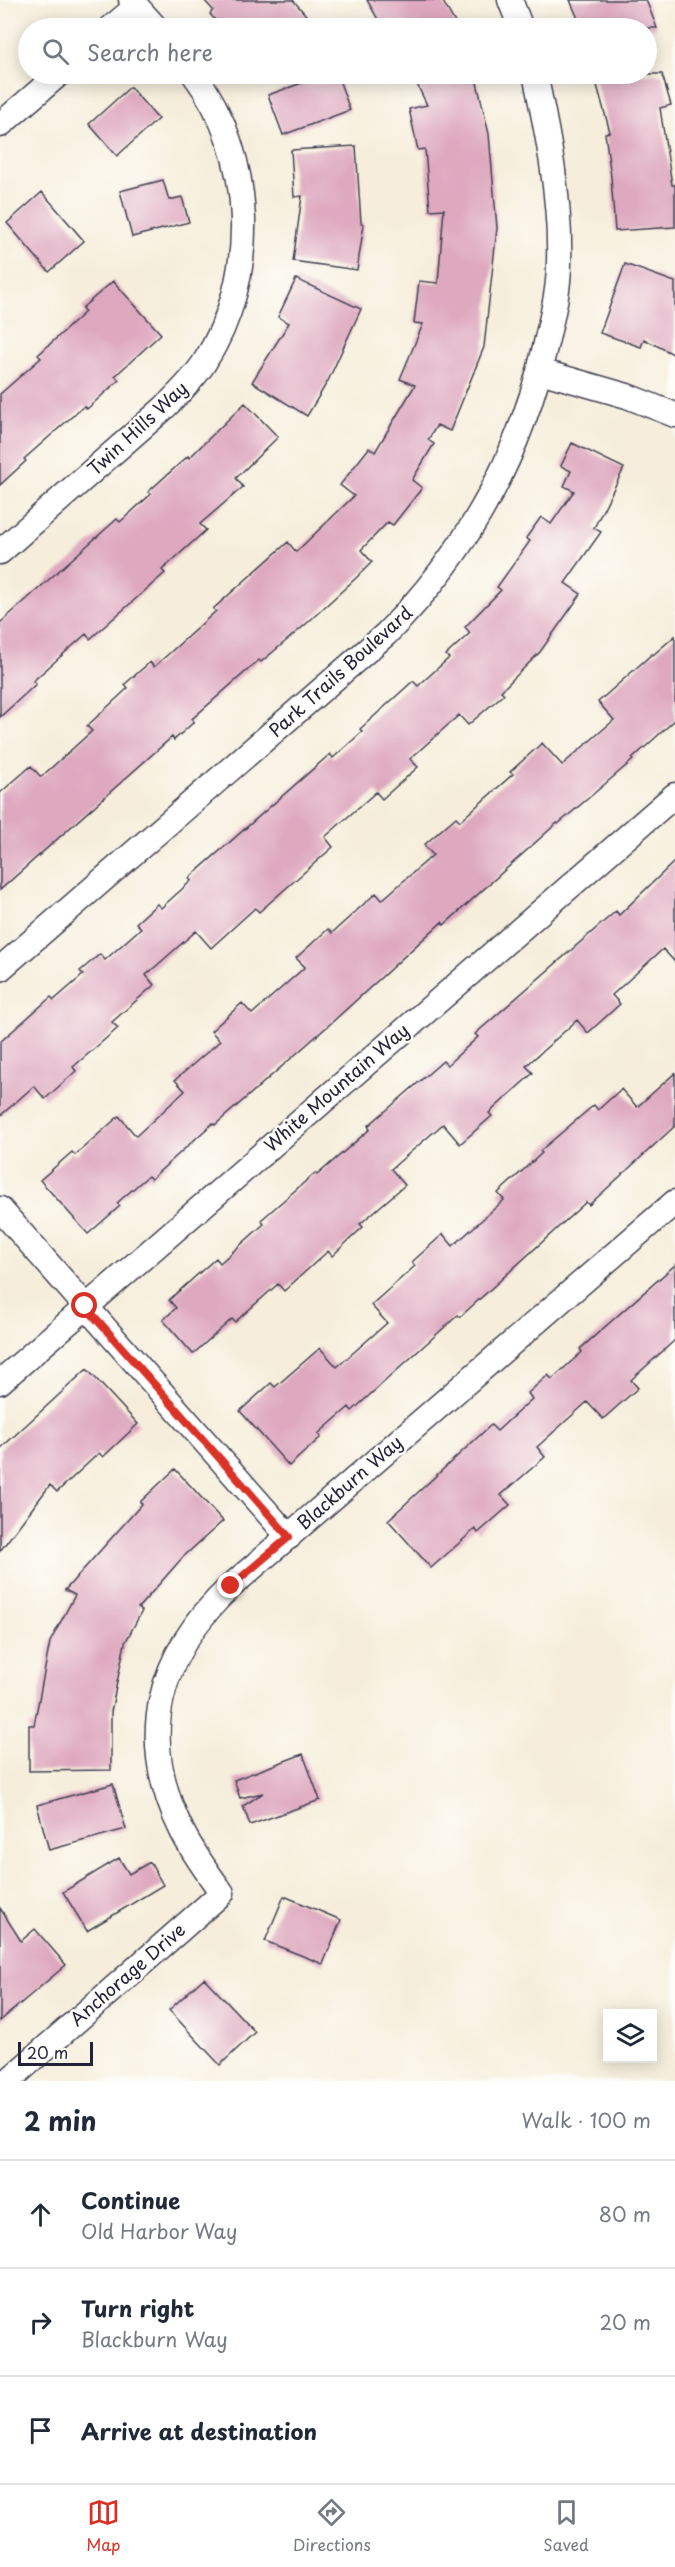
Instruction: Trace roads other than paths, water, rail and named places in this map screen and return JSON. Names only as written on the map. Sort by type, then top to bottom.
[{"type":"street","points":[[510,0],[517,18]]},
{"type":"street","points":[[120,18],[134,3],[147,18]]},
{"type":"street","points":[[0,125],[47,84]]},
{"type":"street","name":"Twin Hills Way","points":[[0,552],[164,408],[204,364],[219,336],[230,307],[242,253],[242,199],[238,171],[224,122],[200,84]]},
{"type":"street","name":"Park Trails Boulevard","points":[[0,969],[360,659],[413,608],[458,550],[505,468],[540,371],[553,312],[559,263],[552,168],[537,84]]},
{"type":"street","points":[[540,371],[627,396],[675,416]]},
{"type":"street","name":"White Mountain Way","points":[[0,1383],[85,1306],[675,795]]},
{"type":"street","name":"Blackburn Way","points":[[222,1893],[191,1848],[166,1791],[157,1745],[163,1694],[170,1669],[198,1620],[231,1586],[675,1202]]},
{"type":"street","points":[[0,1209],[289,1537]]},
{"type":"street","name":"Anchorage Drive","points":[[8,2081],[222,1893]]}]
